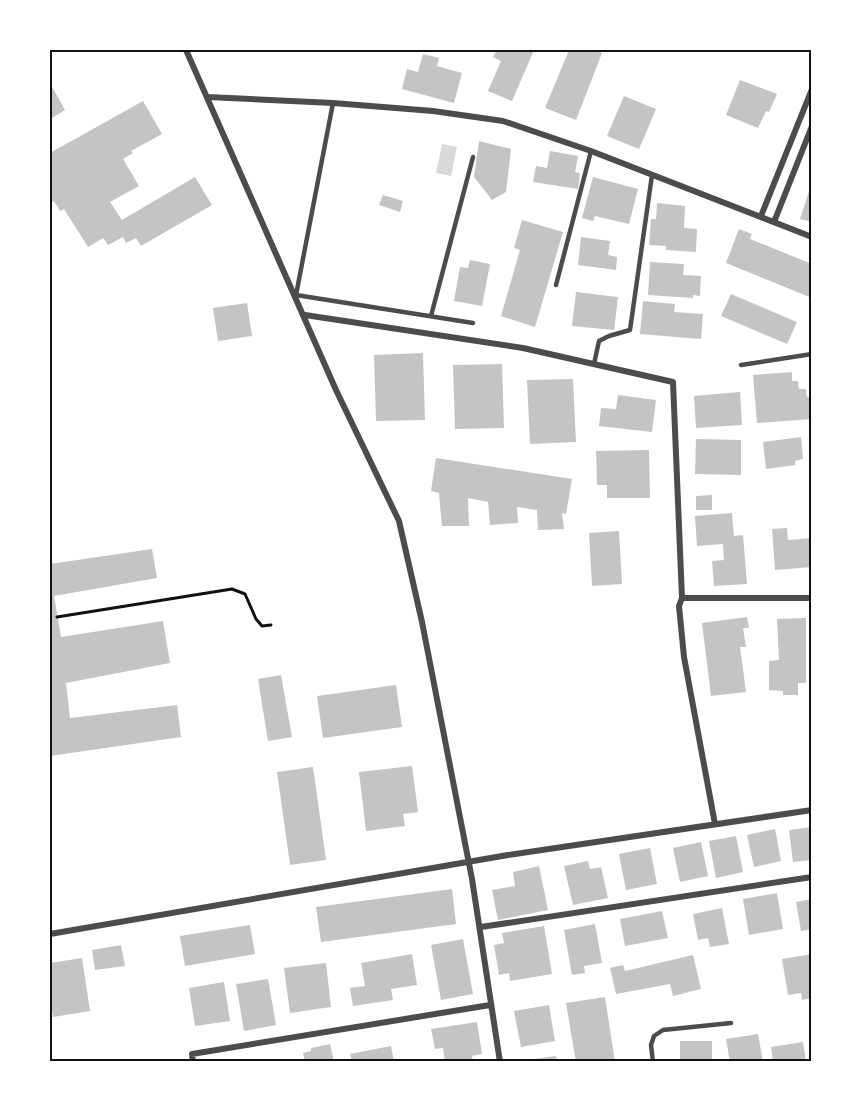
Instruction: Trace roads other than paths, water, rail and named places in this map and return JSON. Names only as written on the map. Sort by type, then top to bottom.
[{"type":"street","points":[[186,50],[305,315],[336,390],[399,521],[422,622],[481,927],[490,1005],[500,1062]]},
{"type":"street","points":[[761,216],[812,90]]},
{"type":"street","points":[[208,96],[433,111],[503,121],[591,151],[812,237]]},
{"type":"street","points":[[774,222],[812,126]]},
{"type":"street","points":[[305,315],[523,348],[673,382],[682,598],[679,606],[684,657],[715,824]]},
{"type":"street","points":[[682,598],[812,598]]},
{"type":"street","points":[[50,934],[468,862],[812,810]]},
{"type":"street","points":[[481,927],[812,877]]},
{"type":"street","points":[[193,1062],[192,1054],[490,1005]]},
{"type":"lane","points":[[333,103],[296,295],[473,323]]},
{"type":"lane","points":[[556,285],[591,151]]},
{"type":"lane","points":[[431,316],[473,157]]},
{"type":"lane","points":[[594,364],[599,341],[630,330],[652,175]]},
{"type":"lane","points":[[741,365],[812,354]]},
{"type":"lane","points":[[653,1062],[651,1045],[654,1035],[663,1030],[731,1023]]}]
